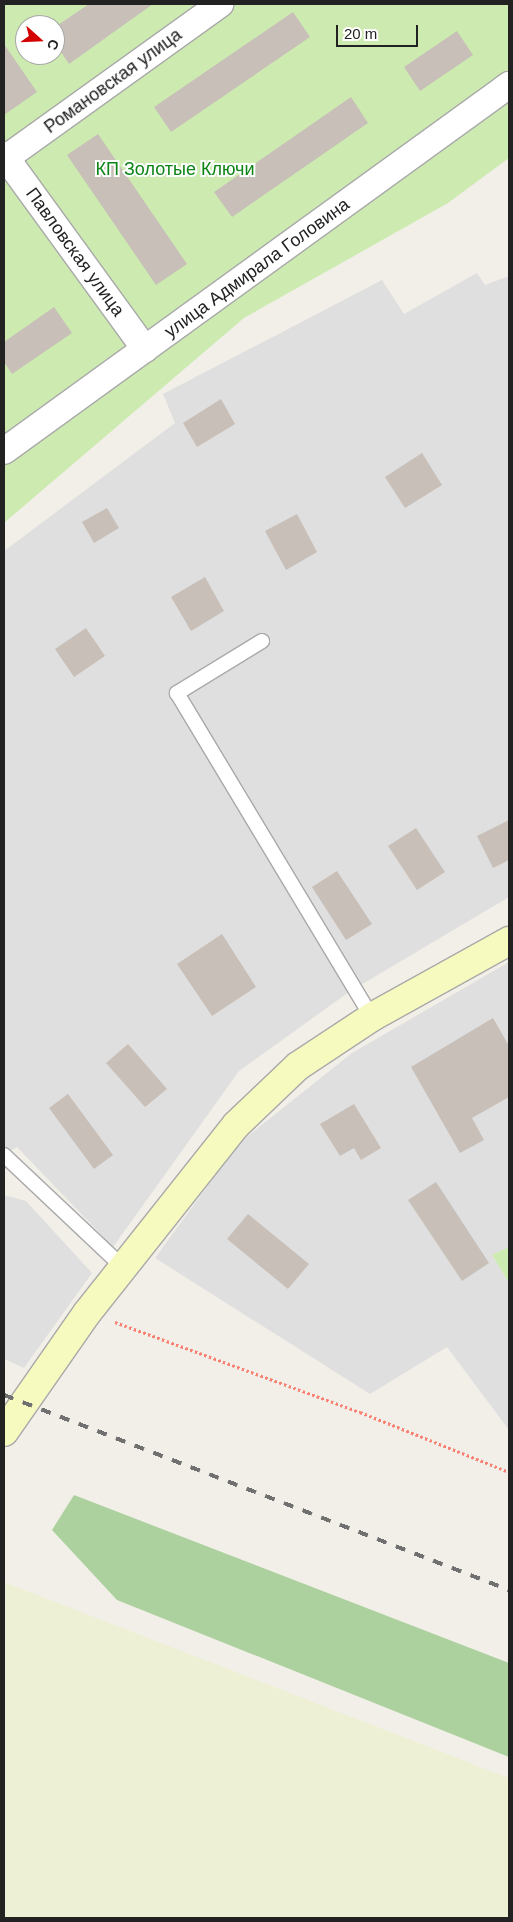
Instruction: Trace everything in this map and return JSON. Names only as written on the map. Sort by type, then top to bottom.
[{"type":"street","name":"Романовская улица","points":[[5,156],[220,4]]},
{"type":"street","name":"улица Адмирала Головина","points":[[4,451],[509,84]]},
{"type":"street","name":"Павловская улица","points":[[5,156],[145,349]]},
{"type":"street","points":[[4,1432],[87,1312],[236,1125],[298,1066],[372,1017],[509,941]]},
{"type":"lane","points":[[262,641],[177,693],[372,1017]]},
{"type":"lane","points":[[4,1155],[123,1268]]},
{"type":"path","points":[[137,1329],[360,1412],[509,1472]]},
{"type":"shaded area","points":[[477,273],[485,285],[509,276],[509,897],[349,992],[239,1071],[113,1247],[17,1147],[7,1153],[4,1148],[4,551],[175,423],[163,394],[382,280],[404,314]]},
{"type":"shaded area","points":[[509,962],[509,1247],[492,1255],[509,1283],[509,1430],[447,1347],[370,1394],[155,1258],[239,1143],[352,1053]]},
{"type":"shaded area","points":[[4,1195],[26,1201],[92,1273],[24,1368],[4,1359]]},
{"type":"green space","name":"КП Золотые Ключи","points":[[4,4],[509,4],[509,158],[448,203],[244,318],[4,523]]},
{"type":"green space","points":[[509,1247],[509,1283],[492,1255]]},
{"type":"green space","points":[[74,1495],[509,1663],[509,1757],[117,1600],[52,1530]]},
{"type":"green space","points":[[4,1582],[509,1778],[509,1918],[4,1918]]},
{"type":"building","points":[[89,4],[153,4],[69,64],[65,58],[65,20]]},
{"type":"building","points":[[293,12],[310,37],[171,132],[154,107]]},
{"type":"building","points":[[457,31],[473,55],[420,91],[404,67]]},
{"type":"building","points":[[4,44],[15,60],[15,65],[18,65],[37,92],[4,115]]},
{"type":"building","points":[[351,97],[368,123],[232,217],[214,192]]},
{"type":"building","points":[[98,134],[187,264],[156,285],[67,155]]},
{"type":"building","points":[[54,307],[72,333],[12,374],[4,362],[4,342]]},
{"type":"building","points":[[221,399],[235,424],[197,447],[183,423]]},
{"type":"building","points":[[422,453],[442,485],[405,508],[385,477]]},
{"type":"building","points":[[107,508],[119,528],[94,543],[82,522]]},
{"type":"building","points":[[297,514],[317,552],[286,570],[265,531]]},
{"type":"building","points":[[205,577],[224,611],[191,631],[171,597]]},
{"type":"building","points":[[86,628],[105,656],[74,677],[55,649]]},
{"type":"building","points":[[509,820],[509,860],[493,868],[477,836]]},
{"type":"building","points":[[416,828],[445,872],[417,890],[388,846]]},
{"type":"building","points":[[337,871],[372,924],[346,940],[312,887]]},
{"type":"building","points":[[222,934],[256,987],[212,1016],[177,964]]},
{"type":"building","points":[[493,1018],[509,1046],[509,1097],[472,1118],[484,1140],[460,1153],[411,1067]]},
{"type":"building","points":[[128,1044],[167,1089],[145,1107],[106,1063]]},
{"type":"building","points":[[68,1094],[113,1155],[94,1169],[49,1108]]},
{"type":"building","points":[[354,1104],[381,1148],[361,1160],[354,1148],[340,1156],[320,1124]]},
{"type":"building","points":[[436,1182],[489,1263],[462,1281],[408,1200]]},
{"type":"building","points":[[248,1214],[309,1264],[288,1289],[227,1239]]},
{"type":"railway","points":[[4,1395],[509,1590]]}]
